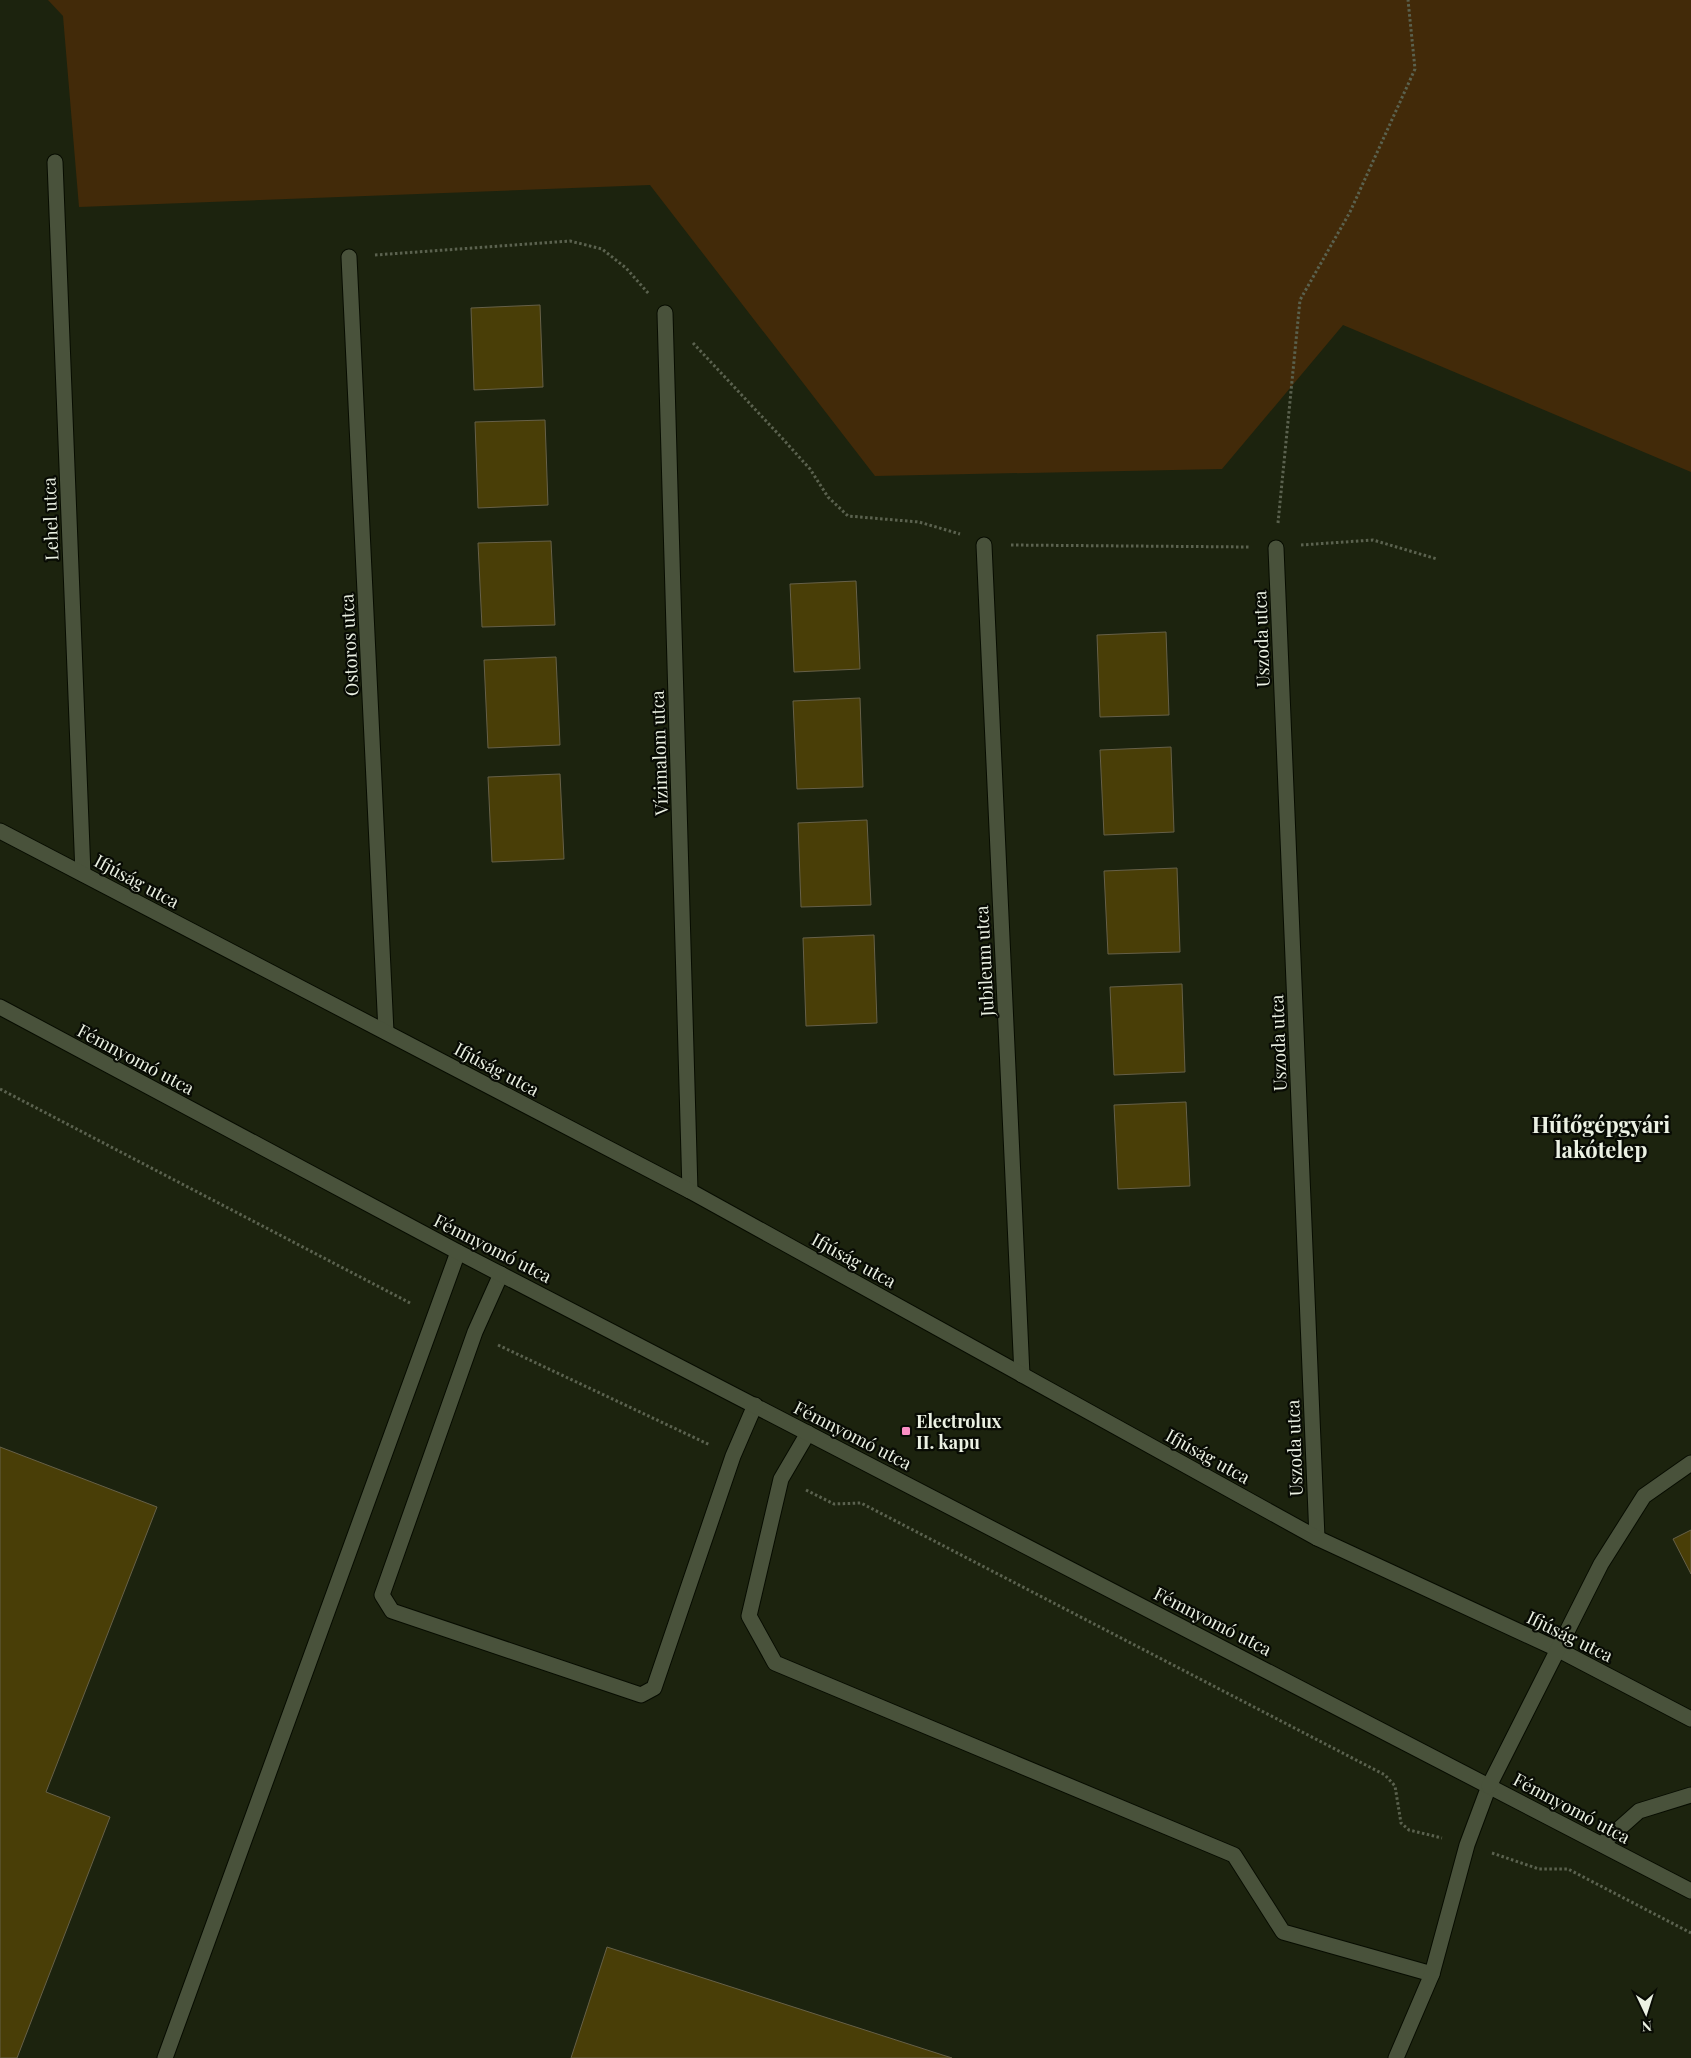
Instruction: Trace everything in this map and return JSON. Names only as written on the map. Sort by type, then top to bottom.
[{"type":"street","name":"Lehel utca","points":[[55,162],[84,874]]},
{"type":"street","name":"Ostoros utca","points":[[350,257],[386,1032]]},
{"type":"street","name":"Vízimalom utca","points":[[666,313],[690,1191]]},
{"type":"street","name":"Jubileum utca","points":[[984,545],[1022,1375]]},
{"type":"street","name":"Uszoda utca","points":[[1276,548],[1317,1538]]},
{"type":"street","name":"Ifjúság utca","points":[[0,831],[690,1191],[1317,1538],[1557,1649],[1691,1719]]},
{"type":"street","name":"Fémnyomó utca","points":[[0,1007],[458,1252],[1691,1891]]},
{"type":"street","points":[[165,2058],[458,1252]]},
{"type":"street","points":[[501,1274],[475,1332],[382,1594],[392,1611],[641,1695],[654,1688],[734,1456],[755,1406]]},
{"type":"street","points":[[808,1433],[781,1479],[749,1616],[776,1663],[1234,1855],[1283,1932],[1432,1974]]},
{"type":"street","points":[[1396,2058],[1432,1974],[1466,1845],[1489,1786],[1601,1564],[1644,1496],[1691,1463]]},
{"type":"street","points":[[1602,1844],[1639,1811],[1689,1794],[1691,1795]]},
{"type":"path","points":[[1276,548],[1300,300],[1350,212],[1416,70],[1408,0]]},
{"type":"path","points":[[350,257],[570,241],[602,249],[626,268],[810,469],[828,497],[848,516],[919,522],[950,530],[984,545],[1276,548],[1373,540],[1437,559]]},
{"type":"path","points":[[0,1089],[408,1302],[436,1312]]},
{"type":"path","points":[[475,1332],[509,1350],[734,1456]]},
{"type":"path","points":[[781,1479],[834,1504],[861,1503],[1385,1775],[1395,1786],[1401,1823],[1409,1830],[1466,1845],[1539,1869],[1568,1869],[1691,1933]]},
{"type":"shaded area","points":[[48,0],[1691,0],[1691,472],[1343,325],[1222,469],[875,476],[650,185],[79,207],[63,16]]},
{"type":"building","points":[[540,305],[543,387],[474,390],[471,308]]},
{"type":"building","points":[[545,420],[548,505],[478,508],[475,422]]},
{"type":"building","points":[[551,541],[555,625],[482,627],[478,543]]},
{"type":"building","points":[[856,581],[860,669],[794,672],[790,584]]},
{"type":"building","points":[[1166,632],[1169,715],[1100,717],[1097,635]]},
{"type":"building","points":[[556,657],[560,745],[488,748],[484,660]]},
{"type":"building","points":[[860,698],[863,787],[797,789],[793,701]]},
{"type":"building","points":[[1171,747],[1174,832],[1104,835],[1100,750]]},
{"type":"building","points":[[560,774],[564,859],[492,862],[488,777]]},
{"type":"building","points":[[867,820],[871,905],[801,907],[798,823]]},
{"type":"building","points":[[1177,868],[1180,952],[1108,954],[1104,871]]},
{"type":"building","points":[[874,935],[877,1023],[806,1026],[803,938]]},
{"type":"building","points":[[1182,984],[1185,1072],[1114,1075],[1110,987]]},
{"type":"building","points":[[1186,1102],[1190,1186],[1118,1189],[1114,1105]]},
{"type":"building","points":[[0,1447],[157,1507],[46,1792],[110,1817],[17,2058],[0,2058]]},
{"type":"building","points":[[1691,1530],[1691,1574],[1673,1539]]},
{"type":"building","points":[[607,1947],[952,2058],[571,2058]]},
{"type":"place","name":"Electrolux II. kapu","points":[[906,1431]]},
{"type":"district","name":"Hűtőgépgyári lakótelep","points":[[1601,1136]]}]
